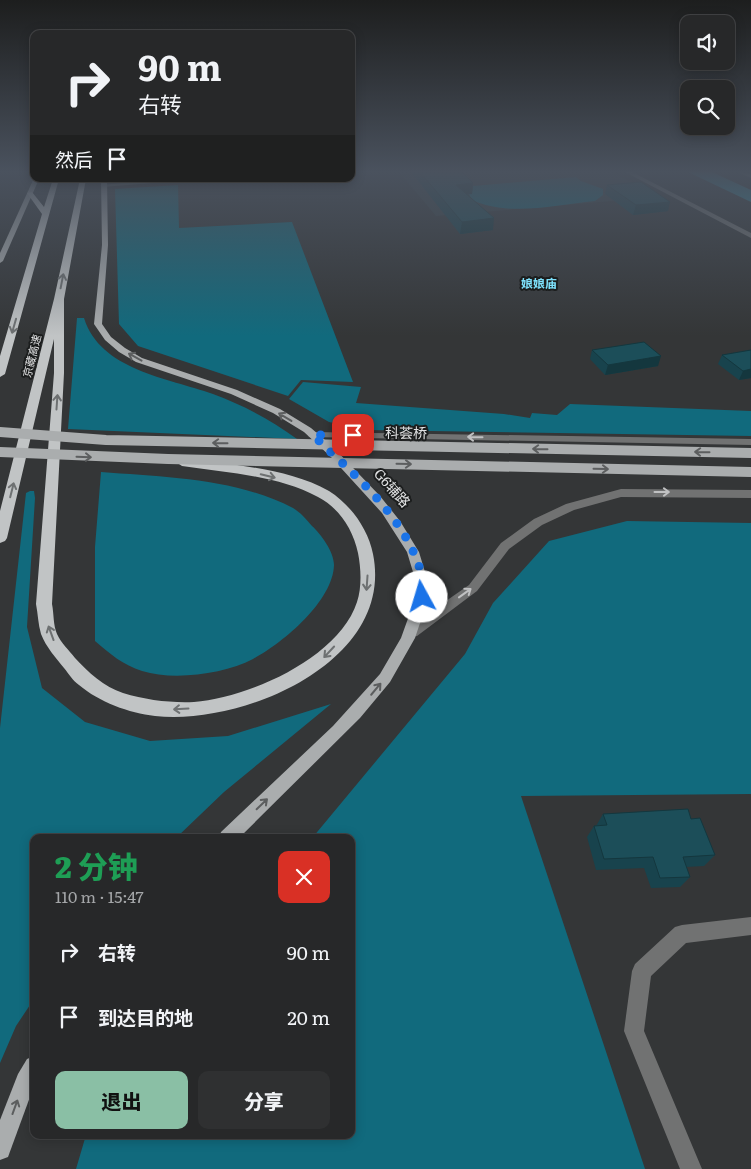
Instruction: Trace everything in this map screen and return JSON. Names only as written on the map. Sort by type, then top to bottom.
[{"type":"highway","name":"京藏高速","points":[[0,374],[42,227]]},
{"type":"highway","name":"京藏高速","points":[[0,538],[74,227]]},
{"type":"highway","points":[[58,299],[59,372],[44,604],[49,633],[68,666],[98,690],[130,703],[172,710],[214,708],[251,699],[292,681],[323,660],[360,614],[366,598],[368,567],[364,545],[356,526],[340,507],[316,490],[279,479],[168,459]]},
{"type":"main road","points":[[0,261],[15,227]]},
{"type":"main road","name":"G6辅路","points":[[105,227],[105,245],[98,324],[103,335],[114,346],[141,360],[233,391],[273,410],[313,435],[374,496],[396,523],[419,567],[422,597],[412,632],[392,670],[344,725],[231,834]]},
{"type":"main road","name":"科荟桥","points":[[0,432],[106,440],[751,453]]},
{"type":"main road","points":[[0,452],[168,459],[751,472]]},
{"type":"main road","points":[[0,1149],[25,1081],[30,1073]]},
{"type":"street","points":[[733,227],[751,236]]},
{"type":"street","points":[[313,435],[751,442]]},
{"type":"street","points":[[412,632],[473,588],[505,546],[538,522],[570,506],[620,493],[751,494]]},
{"type":"street","points":[[691,1169],[634,1031],[642,971],[682,934],[751,926]]},
{"type":"shaded area","points":[[116,227],[294,227],[353,382],[301,380],[288,396],[138,346],[119,324]]},
{"type":"shaded area","points":[[77,318],[84,318],[92,336],[105,350],[120,361],[157,377],[213,394],[235,403],[267,419],[297,439],[68,429]]},
{"type":"shaded area","points":[[303,382],[361,387],[356,403],[504,414],[530,418],[532,413],[557,415],[570,404],[751,411],[751,436],[367,430],[329,422],[289,399]]},
{"type":"shaded area","points":[[101,472],[175,478],[224,485],[248,490],[293,508],[319,534],[332,555],[334,565],[325,593],[304,620],[278,643],[253,659],[228,669],[184,676],[155,674],[129,666],[111,655],[95,641],[95,547]]},
{"type":"shaded area","points":[[34,491],[35,498],[27,627],[42,688],[85,722],[150,741],[228,736],[331,704],[224,792],[180,834],[30,834],[30,1005],[16,1026],[0,1063],[0,728],[26,493]]},
{"type":"shaded area","points":[[627,521],[751,523],[751,794],[521,796],[645,1169],[76,1169],[85,1139],[355,1139],[355,834],[315,834],[465,654],[493,603],[549,541]]},
{"type":"building","points":[[644,342],[661,356],[608,365],[592,350]]},
{"type":"building","points":[[751,350],[751,369],[743,371],[722,355]]},
{"type":"building","points":[[688,809],[691,819],[700,818],[715,855],[683,857],[690,877],[660,878],[653,857],[604,859],[594,826],[607,825],[603,814]]},
{"type":"district","name":"娘娘庙","points":[[539,284]]},
{"type":"route","points":[[353,435],[313,435],[374,496],[396,523],[419,567],[422,597]]}]
